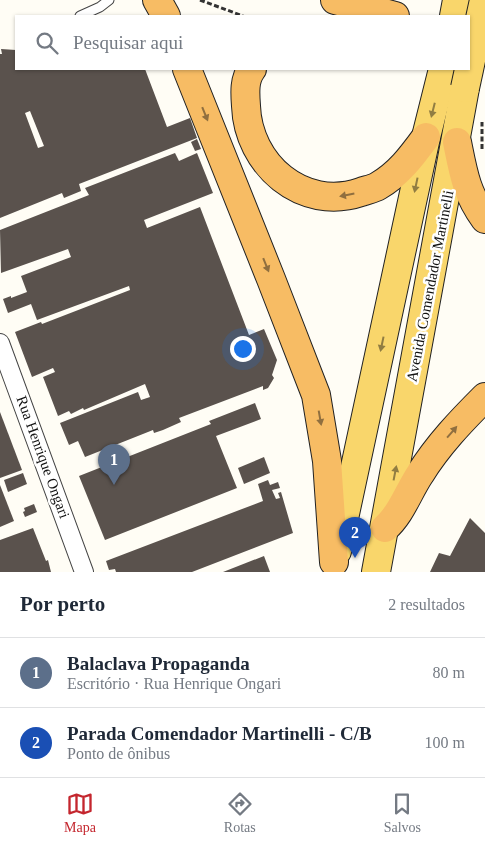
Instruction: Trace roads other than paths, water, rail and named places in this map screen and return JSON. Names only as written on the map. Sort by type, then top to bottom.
[{"type":"highway","points":[[157,0],[165,15]]},
{"type":"highway","points":[[335,0],[391,15]]},
{"type":"highway","points":[[470,32],[485,35]]},
{"type":"highway","points":[[187,70],[272,279],[316,395],[327,461],[333,567]]},
{"type":"highway","points":[[252,70],[245,88],[246,112],[251,131],[262,156],[272,170],[291,186],[317,195],[338,197],[377,187],[394,175],[408,161],[426,137]]},
{"type":"highway","points":[[457,142],[466,187],[475,206],[485,219]]},
{"type":"highway","points":[[384,528],[395,520],[420,474],[440,446],[464,417],[485,397]]},
{"type":"main road","points":[[454,15],[457,0]]},
{"type":"main road","name":"Avenida Comendador Martinelli","points":[[470,32],[484,0]]},
{"type":"main road","name":"Avenida Comendador Martinelli","points":[[333,567],[426,137],[449,80]]},
{"type":"main road","name":"Avenida Comendador Martinelli","points":[[376,572],[457,142],[449,80]]},
{"type":"street","name":"Rua Henrique Ongari","points":[[0,343],[84,572]]},
{"type":"lane","points":[[82,15],[100,7],[109,0]]},
{"type":"place","name":"Balaclava Propaganda","points":[[114,485]]},
{"type":"place","name":"Parada Comendador Martinelli - C/B","points":[[355,558]]}]
